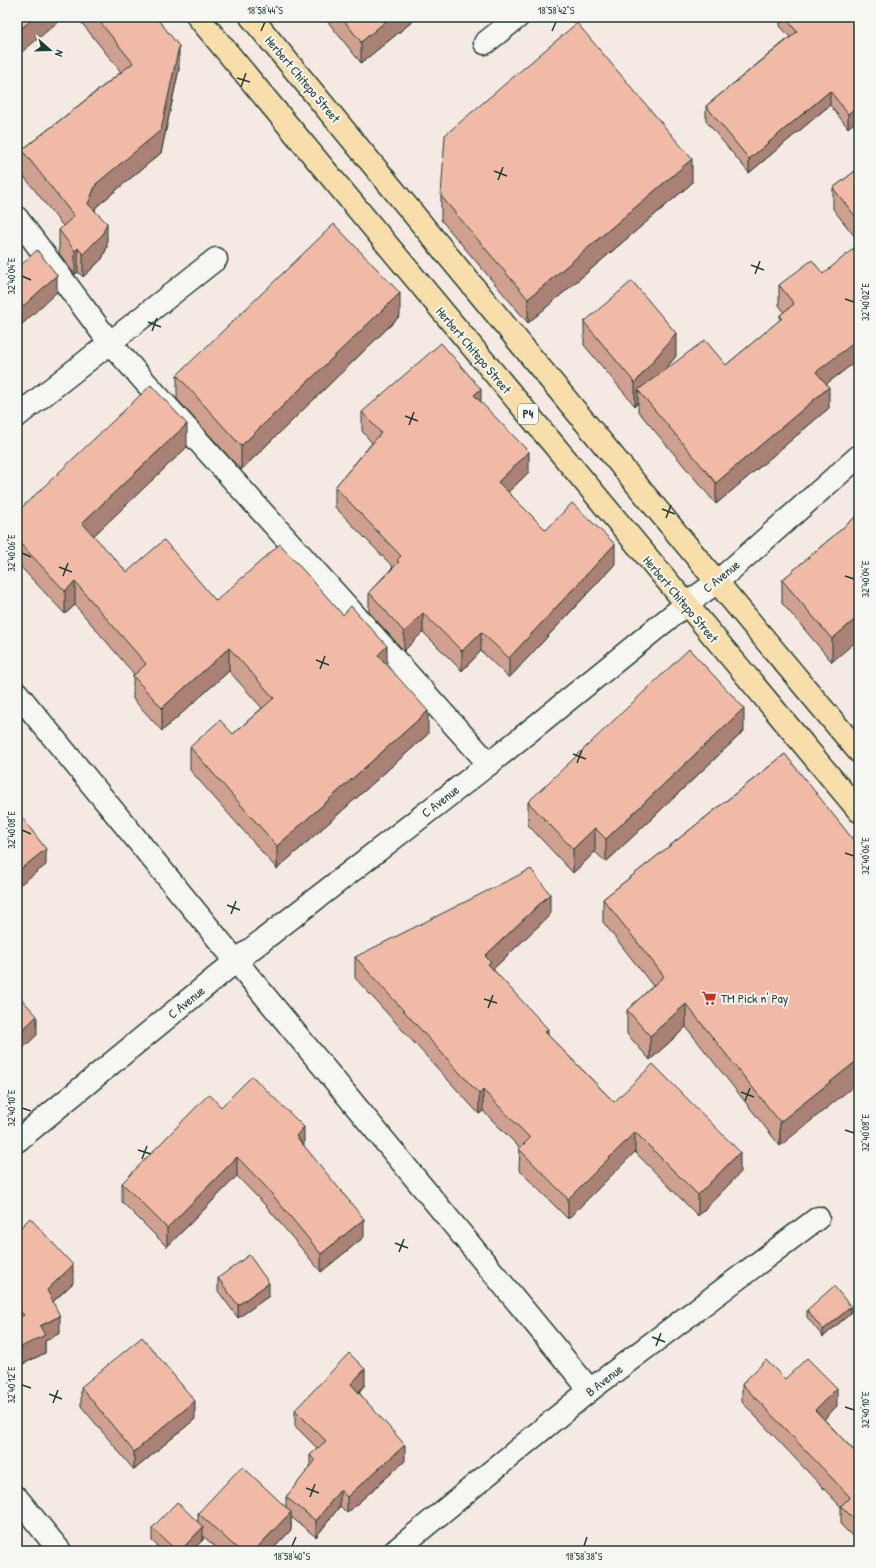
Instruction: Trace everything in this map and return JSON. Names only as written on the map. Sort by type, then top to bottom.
[{"type":"highway","name":"Herbert Chitepo Street","points":[[198,17],[685,604],[859,811]]},
{"type":"highway","name":"Herbert Chitepo Street","points":[[251,17],[859,752]]},
{"type":"street","points":[[485,43],[518,17]]},
{"type":"street","points":[[17,218],[110,343],[489,764]]},
{"type":"street","points":[[17,416],[216,259]]},
{"type":"street","name":"C Avenue","points":[[17,1141],[236,961],[489,764],[685,604],[717,582],[859,456]]},
{"type":"street","points":[[17,693],[590,1390]]},
{"type":"street","name":"B Avenue","points":[[395,1551],[590,1390],[818,1218]]},
{"type":"street","points":[[17,1498],[60,1551]]},
{"type":"building","points":[[17,17],[35,17],[17,32]]},
{"type":"building","points":[[96,17],[156,17],[179,46],[161,130],[96,184],[88,204],[107,223],[102,235],[83,254],[78,248],[75,251],[59,230],[74,216],[22,150],[133,63]]},
{"type":"building","points":[[341,17],[391,17],[361,42]]},
{"type":"building","points":[[785,17],[859,17],[859,105],[848,114],[830,91],[749,159],[706,106],[797,32]]},
{"type":"building","points":[[577,23],[692,159],[528,299],[441,196],[445,135]]},
{"type":"building","points":[[859,168],[859,221],[833,188]]},
{"type":"building","points":[[334,224],[400,293],[241,446],[177,375]]},
{"type":"building","points":[[859,244],[859,339],[816,372],[829,387],[716,483],[638,390],[705,340],[726,365],[782,318],[780,315],[794,304],[779,285],[812,260],[823,274]]},
{"type":"building","points":[[37,250],[57,275],[17,312],[17,269]]},
{"type":"building","points":[[632,281],[676,333],[635,383],[584,322]]},
{"type":"building","points":[[441,343],[481,389],[474,395],[529,452],[498,482],[546,530],[572,503],[615,544],[509,658],[481,632],[462,651],[423,613],[404,632],[369,592],[399,562],[397,560],[401,556],[335,487],[381,433],[362,412]]},
{"type":"building","points":[[151,385],[187,424],[82,523],[127,572],[164,540],[216,601],[280,544],[343,615],[351,606],[387,646],[378,655],[428,711],[277,846],[190,747],[220,720],[233,734],[274,698],[229,648],[162,708],[133,676],[146,664],[75,582],[65,591],[17,540],[17,512]]},
{"type":"building","points":[[859,514],[859,616],[832,639],[782,580]]},
{"type":"building","points":[[689,649],[744,708],[606,839],[595,828],[573,849],[528,802]]},
{"type":"building","points":[[785,754],[859,847],[859,1059],[780,1122],[686,1004],[650,1036],[627,1010],[664,976],[603,899]]},
{"type":"building","points":[[17,811],[46,849],[17,872]]},
{"type":"building","points":[[531,869],[550,894],[485,956],[491,962],[488,964],[548,1029],[545,1032],[614,1102],[653,1064],[740,1152],[698,1195],[635,1132],[568,1199],[519,1149],[530,1138],[483,1090],[479,1094],[355,957]]},
{"type":"building","points":[[17,994],[37,1016],[17,1035]]},
{"type":"building","points":[[252,1076],[304,1127],[296,1136],[364,1219],[321,1254],[266,1187],[237,1157],[167,1228],[122,1183],[209,1094],[221,1107]]},
{"type":"building","points":[[30,1218],[73,1265],[47,1290],[60,1316],[40,1326],[45,1335],[21,1347],[17,1340],[17,1319],[24,1315],[17,1308],[17,1231]]},
{"type":"building","points":[[249,1255],[269,1283],[238,1305],[218,1278]]},
{"type":"building","points":[[834,1286],[851,1307],[823,1330],[807,1310]]},
{"type":"building","points":[[142,1337],[195,1401],[134,1452],[81,1387]]},
{"type":"building","points":[[349,1353],[365,1369],[351,1384],[405,1445],[347,1497],[340,1490],[316,1521],[286,1497],[315,1461],[310,1455],[326,1441],[295,1410]]},
{"type":"building","points":[[807,1358],[837,1388],[815,1410],[859,1456],[859,1524],[841,1506],[850,1497],[742,1384],[766,1360],[785,1379]]},
{"type":"building","points":[[242,1466],[291,1512],[254,1551],[240,1551],[198,1513]]},
{"type":"building","points":[[177,1502],[203,1527],[180,1551],[177,1551],[152,1528]]},
{"type":"place","name":"TM Pick n' Pay","points":[[709,998]]}]
